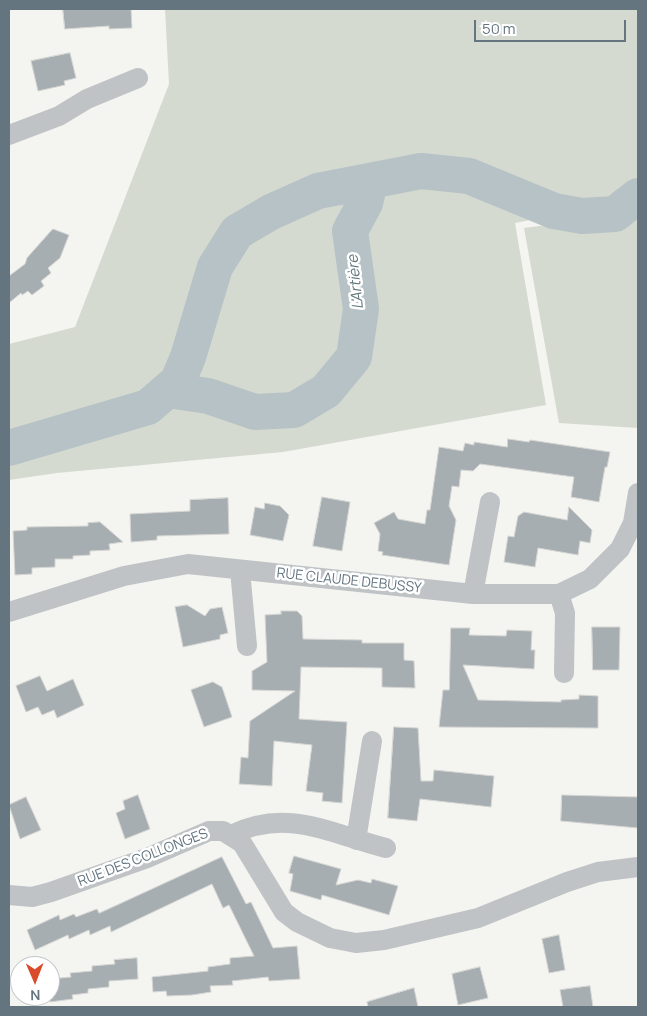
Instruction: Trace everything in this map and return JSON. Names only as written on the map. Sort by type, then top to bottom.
[{"type":"street","points":[[9,135],[59,116],[87,100],[138,78]]},
{"type":"street","name":"RUE CLAUDE DEBUSSY","points":[[9,612],[145,571],[188,564],[473,594],[559,594],[590,580],[607,565],[620,549],[636,523],[638,493]]},
{"type":"street","points":[[473,594],[490,502]]},
{"type":"street","points":[[240,570],[246,646]]},
{"type":"street","points":[[559,594],[565,613],[564,673]]},
{"type":"street","points":[[356,840],[372,741]]},
{"type":"street","points":[[231,835],[266,822],[287,821],[386,848]]},
{"type":"street","name":"RUE DES COLLONGES","points":[[9,895],[32,897],[51,892],[147,858],[209,831],[223,831],[231,835]]},
{"type":"street","points":[[231,835],[242,843],[284,912],[297,922],[330,938],[356,943],[384,940],[478,918],[598,872],[638,867]]},
{"type":"shaded area","points":[[165,9],[638,9],[638,199],[515,223],[546,405],[283,452],[57,473],[9,480],[9,344],[75,327],[169,84]]},
{"type":"shaded area","points":[[622,215],[638,215],[638,428],[559,423],[524,228]]},
{"type":"building","points":[[63,9],[131,9],[132,28],[109,29],[109,26],[65,29]]},
{"type":"building","points":[[70,53],[76,78],[64,81],[65,85],[38,91],[31,61]]},
{"type":"building","points":[[53,229],[69,235],[60,258],[48,268],[51,273],[41,281],[44,286],[32,295],[28,291],[22,295],[21,293],[9,303],[9,276],[25,264],[27,258]]},
{"type":"building","points":[[508,439],[529,442],[530,440],[610,452],[607,467],[605,467],[599,502],[571,497],[574,477],[480,464],[473,471],[461,470],[459,487],[452,486],[449,506],[456,520],[449,565],[382,555],[383,552],[378,551],[380,534],[374,523],[394,512],[398,519],[425,524],[427,510],[430,510],[439,447],[463,451],[465,443],[474,445],[474,442],[507,447]]},
{"type":"building","points":[[322,497],[350,502],[342,551],[313,546]]},
{"type":"building","points":[[228,498],[229,534],[157,536],[157,540],[131,542],[130,514],[190,511],[190,500]]},
{"type":"building","points":[[265,503],[280,506],[289,515],[283,541],[250,535],[255,507],[264,509]]},
{"type":"building","points":[[569,507],[592,530],[590,543],[580,541],[578,555],[538,548],[535,567],[504,562],[508,536],[514,537],[518,516],[524,512],[567,520]]},
{"type":"building","points":[[100,522],[123,542],[109,544],[110,550],[90,551],[90,555],[73,556],[73,559],[55,559],[55,567],[32,568],[32,574],[15,575],[13,531],[27,530],[27,527],[88,526],[88,523]]},
{"type":"building","points":[[187,605],[205,616],[210,609],[222,607],[228,633],[220,635],[220,639],[183,647],[175,607]]},
{"type":"building","points":[[281,611],[297,611],[302,616],[303,639],[362,640],[362,643],[404,643],[404,660],[414,661],[415,688],[382,687],[382,668],[301,667],[299,719],[347,722],[342,803],[322,801],[323,793],[306,791],[312,745],[274,741],[272,786],[239,784],[241,757],[248,758],[250,721],[295,691],[252,690],[252,671],[267,662],[265,615],[281,614]]},
{"type":"building","points":[[592,627],[620,627],[619,670],[593,670]]},
{"type":"building","points":[[451,628],[470,628],[469,635],[506,636],[507,630],[532,631],[531,650],[535,650],[534,669],[463,665],[478,700],[561,702],[561,700],[579,699],[579,695],[598,696],[598,728],[439,727],[443,690],[449,690]]},
{"type":"building","points":[[40,676],[47,691],[73,679],[84,705],[57,718],[54,710],[42,715],[38,707],[26,712],[16,686]]},
{"type":"building","points":[[213,682],[222,687],[232,717],[204,727],[191,690]]},
{"type":"building","points":[[394,727],[418,728],[421,781],[433,781],[434,770],[494,776],[491,807],[420,799],[417,821],[388,818]]},
{"type":"building","points":[[138,795],[150,829],[125,839],[116,813],[125,809],[123,801]]},
{"type":"building","points":[[562,795],[638,797],[638,828],[561,821]]},
{"type":"building","points":[[26,797],[41,830],[20,839],[9,805]]},
{"type":"building","points":[[294,856],[341,869],[336,885],[358,880],[371,883],[372,879],[398,886],[389,915],[322,895],[321,900],[290,891],[293,874],[289,873]]},
{"type":"building","points":[[222,857],[246,904],[251,902],[273,948],[297,946],[300,979],[269,981],[268,977],[232,981],[233,985],[210,986],[211,992],[192,995],[167,996],[166,991],[153,992],[152,977],[208,971],[208,967],[230,964],[230,958],[254,956],[229,905],[223,908],[212,884],[111,932],[110,926],[90,935],[89,930],[69,939],[68,935],[35,950],[27,930],[59,915],[60,920],[74,914],[76,917],[97,909],[99,913]]},
{"type":"building","points":[[559,935],[565,970],[549,973],[542,939]]},
{"type":"building","points":[[137,958],[138,979],[109,981],[109,987],[88,989],[88,993],[72,995],[73,999],[60,1001],[60,978],[71,977],[70,973],[92,971],[92,966],[115,964],[114,960]]},
{"type":"building","points":[[480,967],[488,998],[458,1005],[452,974]]},
{"type":"building","points":[[590,986],[593,1007],[563,1007],[560,990]]},
{"type":"building","points":[[414,988],[418,1007],[368,1007],[367,1002]]},
{"type":"waterway","name":"L'Artière","points":[[9,448],[148,407],[178,381],[188,357],[215,267],[237,232],[271,212],[318,191],[421,171],[469,176],[554,211],[582,216],[615,214],[638,196]]},
{"type":"waterway","name":"L'Artière","points":[[168,390],[208,396],[255,412],[294,410],[326,391],[354,357],[361,309],[350,231],[365,203],[370,182]]},
{"type":"waterway","name":"L'Artière","points":[[615,214],[638,212]]}]
